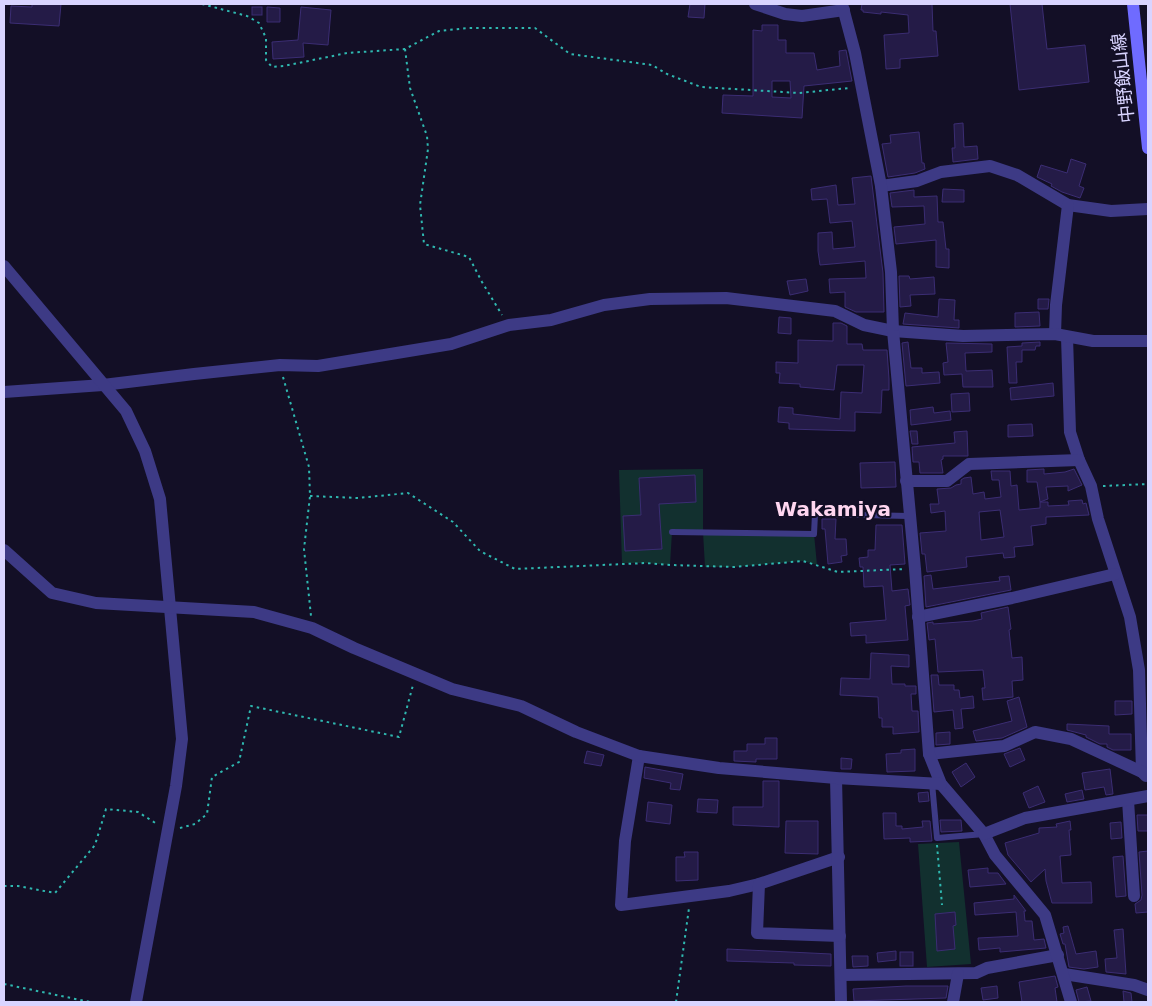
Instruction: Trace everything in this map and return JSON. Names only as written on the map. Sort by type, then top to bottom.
[{"type":"main road","name":"中野飯山線","points":[[1133,4],[1148,148]]},
{"type":"street","points":[[755,4],[785,14],[802,16],[843,7],[862,86],[881,186],[891,272],[893,331],[929,754],[936,783],[984,834],[995,855],[1045,915],[1071,1002]]},
{"type":"street","points":[[881,186],[917,181],[941,172],[990,166],[1017,175],[1068,205],[1111,210],[1148,209]]},
{"type":"street","points":[[929,754],[1004,746],[1036,732],[1071,739],[1145,774],[1139,670],[1130,618],[1098,519],[1091,486],[1079,460],[1070,432],[1061,335],[1056,305],[1068,205]]},
{"type":"street","points":[[4,266],[126,411],[145,451],[160,499],[182,739],[176,786],[136,1002]]},
{"type":"street","points":[[4,392],[103,385],[280,365],[318,366],[451,344],[509,326],[551,320],[604,306],[650,299],[726,298],[835,311],[864,325],[893,331],[963,336],[1061,335],[1093,341],[1148,341]]},
{"type":"street","points":[[906,482],[948,481],[969,464],[1079,460]]},
{"type":"street","points":[[4,550],[52,593],[96,603],[254,612],[312,628],[354,648],[452,689],[521,706],[576,732],[639,756],[719,768],[836,778],[936,783]]},
{"type":"street","points":[[918,616],[1012,598],[1115,574]]},
{"type":"street","points":[[639,756],[625,841],[621,905],[729,891],[759,884],[839,856]]},
{"type":"street","points":[[836,778],[841,1002]]},
{"type":"street","points":[[984,834],[1025,818],[1148,796]]},
{"type":"street","points":[[1128,800],[1134,896]]},
{"type":"street","points":[[759,884],[756,933],[840,936]]},
{"type":"street","points":[[841,975],[976,973],[987,968],[1058,955]]},
{"type":"street","points":[[954,1002],[958,974]]},
{"type":"street","points":[[1064,974],[1134,985],[1148,990]]},
{"type":"lane","points":[[672,532],[814,534],[815,514],[909,516]]},
{"type":"lane","points":[[936,783],[937,838],[984,834]]},
{"type":"path","points":[[202,4],[247,16],[259,23],[266,38],[266,60],[272,66],[284,66],[347,53],[405,49],[438,31],[468,28],[535,28],[570,54],[652,65],[667,74],[701,87],[799,93],[862,86]]},
{"type":"path","points":[[405,49],[410,88],[427,136],[428,149],[420,205],[424,244],[469,258],[509,326]]},
{"type":"path","points":[[280,365],[309,468],[310,496],[304,550],[312,628]]},
{"type":"path","points":[[1091,486],[1148,484]]},
{"type":"path","points":[[310,496],[358,498],[408,493],[453,522],[480,551],[515,569],[646,563],[734,567],[803,561],[838,572],[914,569]]},
{"type":"path","points":[[4,886],[18,886],[55,893],[95,845],[106,809],[138,812],[168,831],[195,824],[207,814],[212,777],[239,762],[252,706],[399,737],[416,674]]},
{"type":"path","points":[[937,838],[942,905]]},
{"type":"path","points":[[676,1002],[691,896]]},
{"type":"path","points":[[4,984],[90,1002]]},
{"type":"green space","points":[[703,469],[703,532],[672,532],[670,565],[622,563],[619,470]]},
{"type":"green space","points":[[703,532],[814,534],[817,565],[803,561],[734,567],[705,567]]},
{"type":"green space","points":[[959,842],[971,964],[927,967],[918,844]]},
{"type":"building","points":[[32,4],[61,4],[59,26],[10,23],[11,6],[32,7]]},
{"type":"building","points":[[690,4],[705,4],[704,18],[688,17]]},
{"type":"building","points":[[862,4],[932,4],[933,31],[936,31],[938,56],[900,59],[900,68],[886,69],[884,35],[909,33],[908,15],[863,12],[861,10]]},
{"type":"building","points":[[1010,4],[1042,4],[1047,49],[1085,45],[1089,82],[1019,90]]},
{"type":"building","points":[[252,7],[262,7],[262,15],[252,15]]},
{"type":"building","points":[[267,7],[280,8],[280,22],[267,22]]},
{"type":"building","points":[[301,7],[331,10],[328,45],[303,43],[304,57],[273,59],[272,42],[298,40]]},
{"type":"building","points":[[762,25],[778,25],[778,40],[786,40],[786,53],[814,53],[817,70],[840,66],[839,51],[846,50],[852,81],[804,86],[802,118],[722,113],[723,95],[753,96],[753,30],[762,31]],"holes":[[[772,81],[790,81],[791,98],[772,97]]]},
{"type":"building","points":[[963,123],[964,147],[977,146],[978,159],[953,162],[952,148],[955,148],[954,124]]},
{"type":"building","points":[[919,132],[922,163],[924,163],[925,169],[915,173],[888,177],[882,144],[891,143],[890,135]]},
{"type":"building","points":[[1071,159],[1086,164],[1079,186],[1084,188],[1080,198],[1062,192],[1051,186],[1052,184],[1037,177],[1041,165],[1067,173]]},
{"type":"building","points":[[871,176],[883,273],[884,312],[856,312],[845,307],[845,292],[830,293],[829,279],[866,278],[865,261],[820,265],[818,251],[818,233],[832,232],[833,249],[855,247],[852,221],[830,223],[827,199],[812,200],[811,189],[836,185],[838,205],[855,204],[852,178]]},
{"type":"building","points":[[943,189],[964,190],[964,202],[942,202]]},
{"type":"building","points":[[914,190],[914,197],[937,196],[938,222],[943,222],[946,249],[949,249],[949,268],[936,267],[936,240],[896,244],[894,227],[925,224],[924,206],[892,207],[890,193]]},
{"type":"building","points":[[899,276],[909,276],[910,279],[934,277],[935,294],[910,295],[911,306],[900,307]]},
{"type":"building","points":[[806,279],[808,291],[790,295],[787,281]]},
{"type":"building","points":[[939,299],[955,300],[954,320],[959,320],[959,328],[903,324],[905,313],[938,317]]},
{"type":"building","points":[[1038,299],[1049,299],[1048,309],[1038,309]]},
{"type":"building","points":[[1039,312],[1040,326],[1015,327],[1015,313]]},
{"type":"building","points":[[779,317],[791,318],[791,334],[778,333]]},
{"type":"building","points":[[833,323],[841,323],[847,326],[847,344],[862,344],[863,350],[887,350],[889,390],[882,390],[881,413],[855,412],[855,431],[789,429],[789,423],[778,422],[779,407],[793,408],[793,414],[840,419],[841,392],[862,393],[864,365],[837,365],[834,390],[800,387],[800,384],[779,383],[780,373],[776,373],[776,362],[798,363],[798,340],[833,341]]},
{"type":"building","points":[[908,342],[911,368],[922,368],[922,373],[939,372],[940,383],[906,386],[902,343]]},
{"type":"building","points":[[1040,342],[1040,346],[1036,346],[1035,350],[1022,350],[1022,362],[1016,362],[1017,383],[1009,383],[1007,347],[1022,346],[1022,343]]},
{"type":"building","points":[[946,343],[992,344],[992,352],[965,353],[966,371],[992,370],[993,387],[963,387],[962,374],[944,375],[943,363],[948,362]]},
{"type":"building","points":[[1053,383],[1054,396],[1011,400],[1010,388]]},
{"type":"building","points":[[969,393],[970,411],[952,412],[951,394]]},
{"type":"building","points":[[933,407],[934,413],[950,411],[951,420],[911,425],[910,410]]},
{"type":"building","points":[[1032,424],[1033,436],[1008,437],[1008,425]]},
{"type":"building","points":[[910,431],[917,431],[918,444],[912,444]]},
{"type":"building","points":[[967,431],[968,456],[943,456],[941,460],[943,473],[920,473],[919,462],[913,462],[912,447],[955,443],[954,432]]},
{"type":"building","points":[[895,462],[896,487],[861,488],[860,463]]},
{"type":"building","points":[[1044,469],[1044,474],[1074,469],[1082,485],[1068,491],[1068,486],[1046,487],[1048,499],[1040,502],[1037,482],[1027,482],[1027,470]]},
{"type":"building","points":[[991,471],[1010,471],[1011,486],[1017,485],[1019,510],[1040,508],[1040,502],[1048,502],[1048,506],[1069,505],[1068,501],[1082,500],[1083,504],[1086,503],[1089,515],[1046,517],[1046,524],[1031,526],[1033,545],[1014,547],[1015,557],[1004,558],[1003,553],[966,557],[967,567],[927,572],[925,554],[922,554],[920,533],[946,531],[945,511],[931,513],[930,504],[939,504],[937,489],[951,488],[961,484],[961,480],[964,478],[971,477],[973,494],[984,492],[985,499],[1001,497],[999,480],[992,480]],"holes":[[[1000,510],[1004,537],[981,540],[979,512]]]},
{"type":"building","points":[[695,475],[696,502],[659,504],[662,549],[625,551],[623,516],[641,515],[639,478]]},
{"type":"building","points":[[822,519],[836,519],[835,539],[846,539],[847,555],[841,556],[842,562],[828,564],[825,529],[822,529]]},
{"type":"building","points":[[876,525],[902,525],[905,564],[890,565],[892,591],[908,589],[910,605],[905,606],[908,640],[866,643],[866,635],[851,636],[850,623],[886,620],[883,586],[864,587],[863,567],[860,567],[859,558],[868,557],[868,550],[875,550]]},
{"type":"building","points":[[931,575],[933,589],[1000,581],[999,577],[1009,576],[1011,590],[926,607],[924,576]]},
{"type":"building","points":[[1008,607],[1012,658],[1022,657],[1023,680],[1012,681],[1013,697],[983,700],[982,688],[985,688],[983,670],[938,672],[935,639],[929,640],[927,623],[973,621],[982,619],[981,613]]},
{"type":"building","points":[[871,653],[909,655],[909,667],[891,666],[892,684],[916,686],[916,694],[911,694],[912,711],[918,711],[919,732],[893,734],[893,727],[882,727],[882,718],[879,718],[878,697],[840,695],[841,678],[870,679]]},
{"type":"building","points":[[931,675],[938,675],[939,685],[954,685],[954,690],[959,690],[960,698],[973,696],[974,708],[961,709],[963,728],[955,729],[953,710],[934,712]]},
{"type":"building","points":[[1019,697],[1027,727],[1002,738],[976,741],[973,731],[1012,721],[1007,701]]},
{"type":"building","points":[[1115,701],[1132,701],[1132,714],[1115,715]]},
{"type":"building","points":[[1067,724],[1109,726],[1109,734],[1131,734],[1131,750],[1113,750],[1107,747],[1107,744],[1100,744],[1086,737],[1086,735],[1067,730]]},
{"type":"building","points":[[950,732],[950,744],[936,745],[936,733]]},
{"type":"building","points":[[765,738],[777,738],[777,759],[756,759],[756,762],[734,761],[734,751],[747,751],[747,744],[765,744]]},
{"type":"building","points":[[1020,748],[1025,760],[1010,767],[1004,754]]},
{"type":"building","points":[[915,749],[915,771],[887,772],[886,754],[901,753],[901,750]]},
{"type":"building","points":[[587,751],[604,755],[601,766],[584,763]]},
{"type":"building","points":[[841,758],[852,759],[851,769],[841,769]]},
{"type":"building","points":[[966,763],[975,777],[961,787],[952,772]]},
{"type":"building","points":[[645,767],[683,774],[680,790],[670,789],[671,783],[644,778]]},
{"type":"building","points":[[1110,769],[1113,794],[1106,795],[1104,787],[1085,790],[1082,773]]},
{"type":"building","points":[[763,781],[779,781],[779,827],[733,825],[733,807],[763,807]]},
{"type":"building","points":[[1038,786],[1045,802],[1029,808],[1023,793]]},
{"type":"building","points":[[1082,790],[1084,799],[1067,802],[1065,794]]},
{"type":"building","points":[[928,792],[929,801],[919,802],[918,793]]},
{"type":"building","points":[[698,799],[718,800],[717,813],[697,812]]},
{"type":"building","points":[[648,802],[672,805],[670,824],[646,821]]},
{"type":"building","points":[[883,813],[896,813],[896,826],[902,826],[902,829],[923,827],[922,821],[930,821],[932,841],[910,842],[910,838],[884,839]]},
{"type":"building","points":[[1137,815],[1148,815],[1148,831],[1138,831]]},
{"type":"building","points":[[940,820],[961,820],[962,831],[941,832]]},
{"type":"building","points":[[786,821],[818,821],[818,854],[785,853]]},
{"type":"building","points":[[1070,821],[1071,855],[1060,856],[1062,883],[1091,882],[1092,903],[1052,903],[1045,869],[1031,882],[1008,855],[1005,843],[1039,833],[1039,828],[1057,827],[1056,824]]},
{"type":"building","points":[[1121,822],[1122,838],[1111,839],[1110,823]]},
{"type":"building","points":[[1148,851],[1148,912],[1136,913],[1135,904],[1141,900],[1142,895],[1139,852]]},
{"type":"building","points":[[684,852],[698,852],[698,880],[676,881],[676,857],[685,857]]},
{"type":"building","points":[[1123,856],[1126,896],[1116,897],[1113,857]]},
{"type":"building","points":[[988,868],[988,873],[998,873],[1006,884],[970,887],[968,870]]},
{"type":"building","points":[[1014,895],[1026,911],[1024,911],[1025,921],[1032,921],[1034,940],[1044,939],[1046,948],[1000,952],[1000,948],[979,950],[978,938],[1018,936],[1016,912],[975,915],[974,903],[1014,899]]},
{"type":"building","points":[[955,912],[956,925],[953,926],[955,949],[937,951],[935,914]]},
{"type":"building","points":[[1068,926],[1076,954],[1096,951],[1098,967],[1084,969],[1069,967],[1065,944],[1063,944],[1060,934],[1064,933],[1063,927]]},
{"type":"building","points":[[1123,929],[1126,974],[1106,972],[1105,959],[1117,958],[1114,930]]},
{"type":"building","points":[[727,949],[831,954],[831,966],[727,961]]},
{"type":"building","points":[[896,951],[896,960],[878,962],[877,953]]},
{"type":"building","points":[[900,952],[913,952],[913,966],[900,966]]},
{"type":"building","points":[[852,956],[868,956],[868,966],[853,967]]},
{"type":"building","points":[[1055,976],[1058,987],[1055,988],[1057,1002],[1022,1002],[1019,982]]},
{"type":"building","points":[[948,986],[946,998],[854,1001],[853,989]]},
{"type":"building","points":[[997,986],[998,998],[983,1000],[981,988]]},
{"type":"building","points":[[1087,987],[1091,1001],[1079,1002],[1076,990]]},
{"type":"building","points":[[1123,991],[1131,993],[1132,1002],[1124,1002]]},
{"type":"district","name":"Wakamiya","points":[[833,509]]}]
